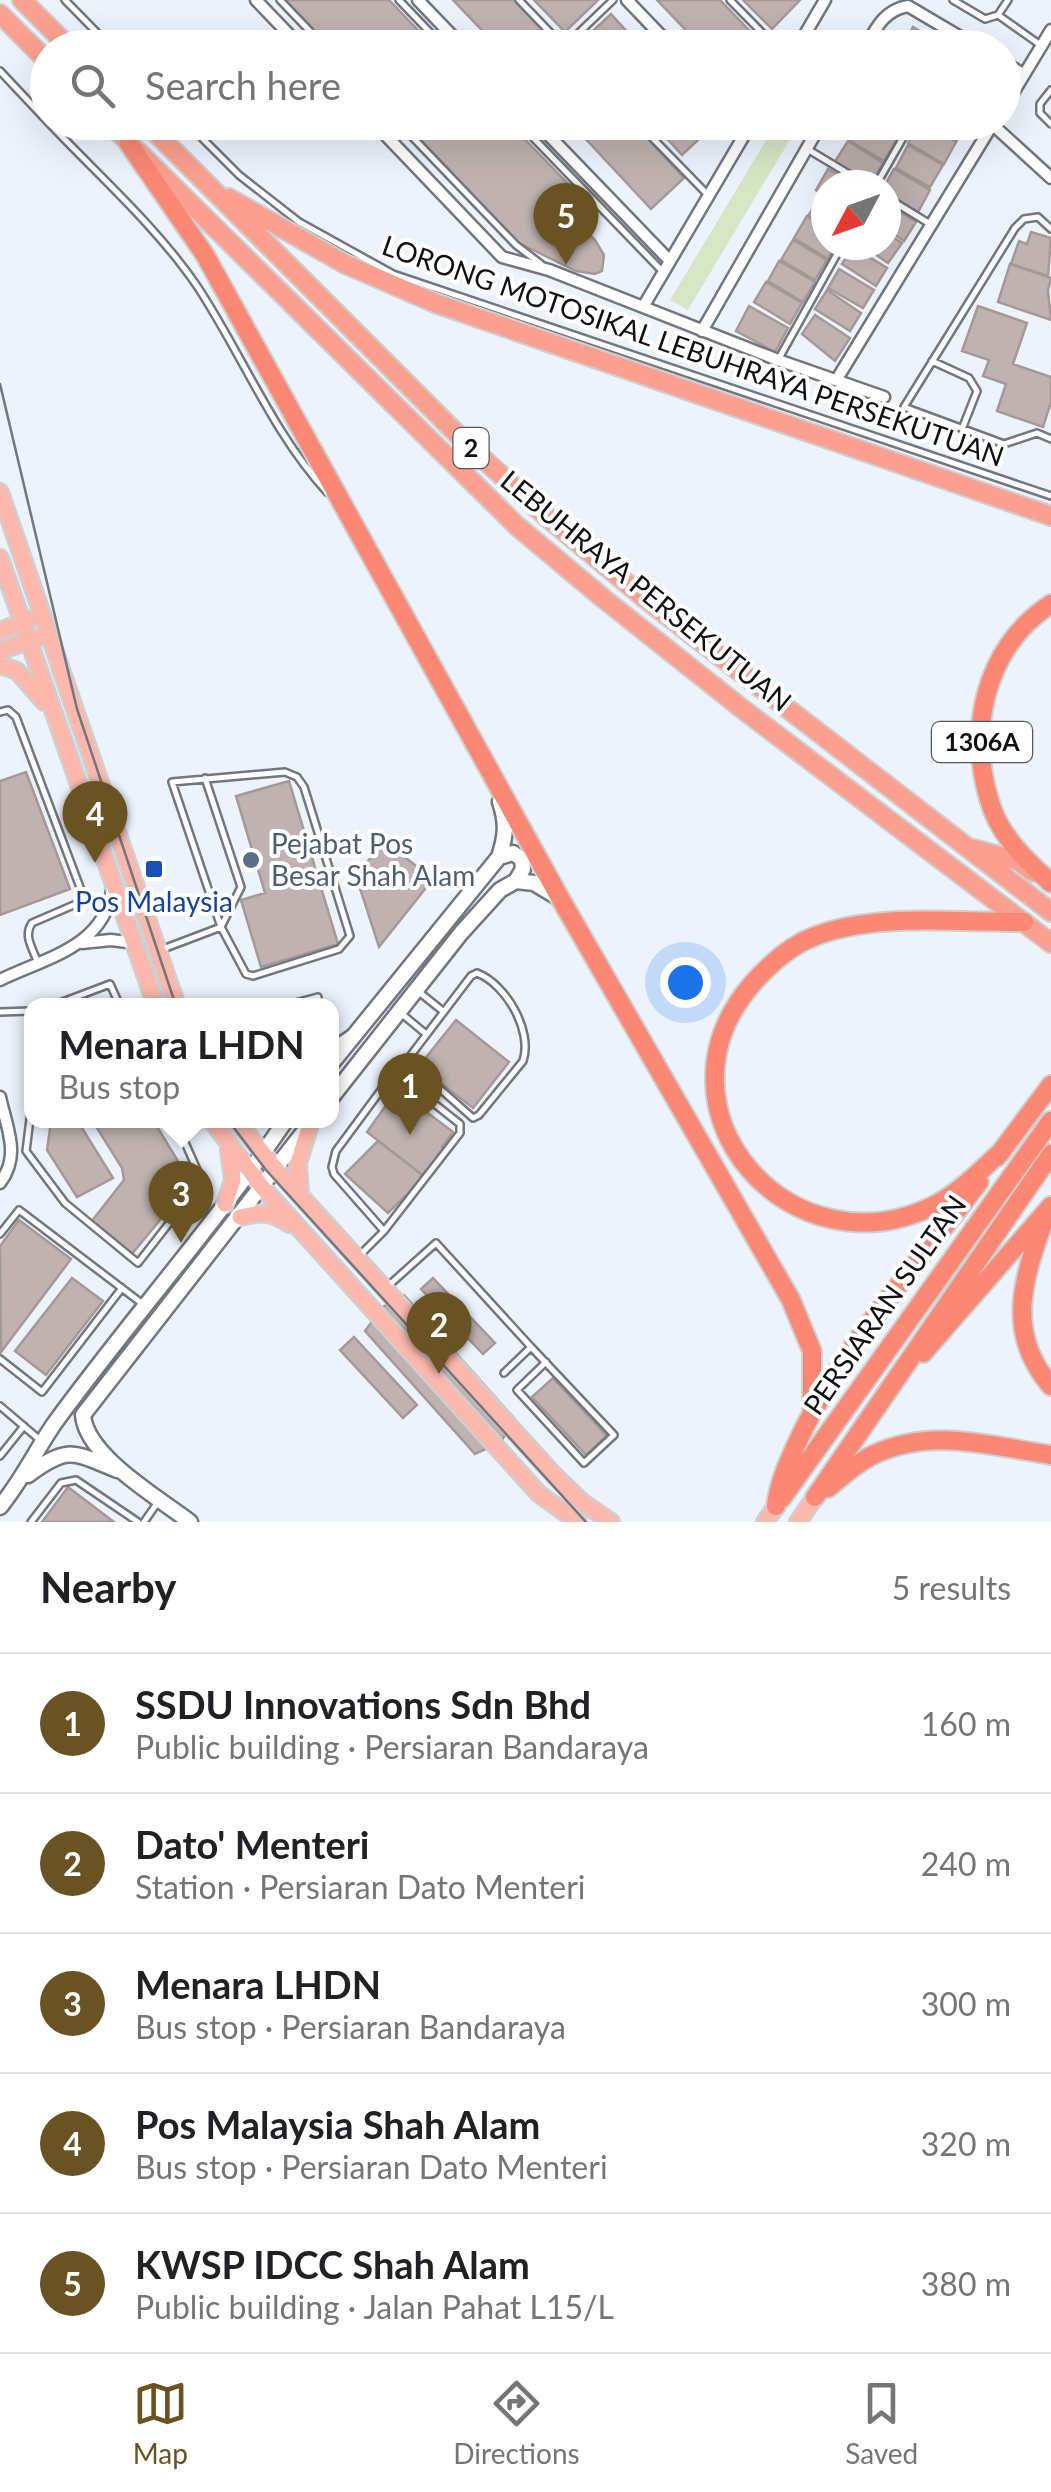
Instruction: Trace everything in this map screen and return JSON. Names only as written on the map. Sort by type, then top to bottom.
[{"type":"highway","points":[[22,0],[52,30]]},
{"type":"highway","points":[[0,14],[30,44]]},
{"type":"highway","name":"LEBUHRAYA PERSEKUTUAN","points":[[125,140],[518,526],[745,711],[1051,943]]},
{"type":"highway","name":"LEBUHRAYA PERSEKUTUAN","points":[[163,140],[467,444],[548,518],[647,600],[1051,912]]},
{"type":"highway","points":[[129,144],[205,255],[482,759],[804,1326],[812,1351],[812,1411]]},
{"type":"highway","points":[[208,185],[345,264],[435,303],[1051,516]]},
{"type":"highway","name":"1306A","points":[[1051,604],[1017,631],[994,668],[981,712],[984,774],[993,812],[1026,860],[1051,884]]},
{"type":"highway","points":[[964,846],[1018,862],[1051,884]]},
{"type":"highway","points":[[1002,1151],[937,1204],[882,1222],[827,1218],[784,1202],[761,1184],[734,1153],[720,1113],[714,1075],[725,1026],[744,994],[768,966],[810,937],[864,923],[906,919],[944,923],[1024,922]]},
{"type":"highway","points":[[770,1514],[778,1485],[812,1411],[861,1334],[1051,1086]]},
{"type":"highway","name":"PERSIARAN SULTAN","points":[[770,1514],[1051,1121]]},
{"type":"highway","name":"PERSIARAN SULTAN","points":[[815,1497],[1051,1154]]},
{"type":"highway","points":[[891,1383],[930,1346],[1050,1208]]},
{"type":"highway","points":[[1050,1208],[1026,1274],[1021,1310],[1028,1349],[1051,1386]]},
{"type":"highway","points":[[815,1497],[869,1457],[902,1444],[935,1438],[1051,1454]]},
{"type":"main road","points":[[0,492],[174,998]]},
{"type":"main road","points":[[0,558],[153,998]]},
{"type":"main road","points":[[0,630],[43,614]]},
{"type":"main road","points":[[0,651],[50,633]]},
{"type":"main road","points":[[0,665],[17,671],[55,718]]},
{"type":"main road","points":[[339,1054],[500,857],[506,819],[482,759]]},
{"type":"main road","points":[[339,1088],[500,890],[516,880],[524,869],[522,859],[513,853],[500,857]]},
{"type":"main road","points":[[516,880],[534,883],[560,898]]},
{"type":"main road","points":[[216,1128],[262,1188],[539,1494],[578,1522]]},
{"type":"main road","points":[[242,1128],[276,1170],[554,1474],[582,1502],[611,1522]]},
{"type":"main road","points":[[0,1507],[23,1478],[43,1442],[281,1128]]},
{"type":"main road","points":[[190,1522],[128,1475],[88,1436],[84,1415],[307,1128]]},
{"type":"main road","points":[[300,1196],[298,1164],[309,1128]]},
{"type":"main road","points":[[226,1204],[232,1180],[228,1145]]},
{"type":"main road","points":[[240,1217],[260,1212],[276,1214],[315,1246]]},
{"type":"main road","points":[[23,1478],[64,1453],[80,1455],[128,1475]]},
{"type":"main road","name":"PERSIARAN SULTAN","points":[[798,1522],[815,1497]]},
{"type":"street","points":[[256,0],[285,30]]},
{"type":"street","points":[[418,0],[447,30]]},
{"type":"street","points":[[627,0],[656,30]]},
{"type":"street","points":[[808,30],[825,0]]},
{"type":"street","points":[[875,30],[882,18],[896,8],[908,6],[941,30]]},
{"type":"street","points":[[1021,79],[1051,30]]},
{"type":"street","points":[[391,140],[502,257],[549,270],[884,397]]},
{"type":"street","points":[[552,140],[666,266]]},
{"type":"street","points":[[643,307],[740,140]]},
{"type":"street","points":[[702,330],[811,140]]},
{"type":"street","points":[[837,379],[984,140]]},
{"type":"street","points":[[1011,140],[1051,178]]},
{"type":"street","points":[[1,974],[14,973],[78,944],[99,927],[110,910],[114,879]]},
{"type":"street","points":[[78,944],[111,940],[136,943]]},
{"type":"street","points":[[0,990],[14,973]]},
{"type":"street","points":[[0,1097],[13,1156],[10,1171],[0,1184]]},
{"type":"lane","points":[[64,0],[94,30]]},
{"type":"lane","points":[[280,0],[310,30]]},
{"type":"lane","points":[[399,0],[428,30]]},
{"type":"lane","points":[[519,0],[548,30]]},
{"type":"lane","points":[[582,30],[613,0]]},
{"type":"lane","points":[[730,0],[759,30]]},
{"type":"lane","points":[[954,0],[985,19],[998,14],[1008,0]]},
{"type":"lane","points":[[998,14],[1020,30]]},
{"type":"lane","points":[[1021,31],[1042,46]]},
{"type":"lane","points":[[0,71],[30,103]]},
{"type":"lane","points":[[1051,90],[1040,104],[1040,113],[1051,124]]},
{"type":"lane","points":[[65,140],[160,239],[195,284],[302,464],[350,516]]},
{"type":"lane","name":"LORONG MOTOSIKAL LEBUHRAYA PERSEKUTUAN","points":[[204,140],[239,176],[299,222],[394,274],[1051,496]]},
{"type":"lane","points":[[414,140],[516,245],[549,270]]},
{"type":"lane","points":[[536,140],[666,266]]},
{"type":"lane","points":[[654,140],[708,196]]},
{"type":"lane","points":[[885,170],[902,140]]},
{"type":"lane","points":[[408,158],[420,146]]},
{"type":"lane","points":[[806,149],[842,170]]},
{"type":"lane","points":[[901,206],[932,225]]},
{"type":"lane","points":[[1051,229],[1038,217],[1024,220],[1015,228],[904,407],[1004,444],[1036,433],[1051,439]]},
{"type":"lane","points":[[778,360],[834,260]]},
{"type":"lane","points":[[932,361],[969,378],[977,392],[962,429]]},
{"type":"lane","points":[[941,460],[959,484]]},
{"type":"lane","points":[[0,712],[8,710],[16,717],[82,890],[76,904],[28,928],[38,963]]},
{"type":"lane","points":[[284,772],[302,782],[350,936],[338,950],[253,976],[240,969],[220,927],[172,785],[176,780],[284,772]]},
{"type":"lane","points":[[158,950],[220,927],[241,887],[205,778]]},
{"type":"lane","points":[[477,973],[502,990],[519,1022],[526,1052],[524,1062],[479,1116],[473,1118],[412,1064],[411,1055],[444,1012],[477,973]]},
{"type":"lane","points":[[73,998],[110,984],[116,998]]},
{"type":"lane","points":[[416,990],[444,1012]]},
{"type":"lane","points":[[399,1012],[426,1034]]},
{"type":"lane","points":[[339,1041],[364,1024]]},
{"type":"lane","points":[[356,1258],[384,1231],[460,1133],[460,1124],[403,1079],[384,1086],[336,1151],[332,1167],[384,1231]]},
{"type":"lane","points":[[29,1128],[26,1151],[66,1204],[138,1263],[202,1181],[179,1128]]},
{"type":"lane","points":[[0,1234],[18,1210],[146,1306]]},
{"type":"lane","points":[[385,1290],[436,1244],[546,1362],[614,1435],[584,1463],[517,1390],[546,1362]]},
{"type":"lane","points":[[0,1359],[42,1392],[122,1288]]},
{"type":"lane","points":[[504,1373],[532,1347]]},
{"type":"lane","points":[[0,1406],[43,1442]]},
{"type":"lane","points":[[0,1456],[24,1426]]},
{"type":"lane","points":[[31,1522],[60,1484],[76,1480],[141,1522],[160,1499]]},
{"type":"green space","points":[[766,140],[790,140],[688,310],[670,300]]},
{"type":"building","points":[[285,0],[389,0],[418,30],[313,30]]},
{"type":"building","points":[[453,0],[515,0],[544,30],[482,30]]},
{"type":"building","points":[[534,0],[598,0],[567,30]]},
{"type":"building","points":[[657,0],[720,0],[749,30],[686,30]]},
{"type":"building","points":[[743,0],[800,0],[772,29]]},
{"type":"building","points":[[611,14],[626,30],[594,30]]},
{"type":"building","points":[[419,140],[525,140],[574,190],[559,204],[595,240],[604,255],[602,271],[576,271],[517,242]]},
{"type":"building","points":[[587,140],[649,140],[684,178],[651,209]]},
{"type":"building","points":[[668,140],[698,140],[682,155]]},
{"type":"building","points":[[849,140],[896,140],[884,161]]},
{"type":"building","points":[[910,140],[956,142],[944,164],[908,143]]},
{"type":"building","points":[[848,141],[883,163],[879,170],[845,170],[834,163]]},
{"type":"building","points":[[908,145],[943,165],[930,187],[896,168]]},
{"type":"building","points":[[901,173],[930,190],[918,212],[901,202]]},
{"type":"building","points":[[901,212],[916,222],[904,241],[901,239]]},
{"type":"building","points":[[807,216],[811,219],[811,248],[794,238]]},
{"type":"building","points":[[1031,232],[1051,238],[1048,276],[1011,264],[1019,241],[1027,244]]},
{"type":"building","points":[[793,240],[811,251],[811,260],[827,260],[815,280],[781,260]]},
{"type":"building","points":[[845,260],[874,260],[887,268],[876,286],[842,264]]},
{"type":"building","points":[[779,261],[815,282],[803,302],[768,281]]},
{"type":"building","points":[[1010,264],[1051,278],[1051,320],[998,302]]},
{"type":"building","points":[[839,269],[874,290],[863,308],[828,288]]},
{"type":"building","points":[[766,282],[802,303],[790,324],[754,302]]},
{"type":"building","points":[[827,290],[861,313],[850,331],[815,309]]},
{"type":"building","points":[[749,306],[788,328],[775,352],[736,331]]},
{"type":"building","points":[[978,306],[1027,323],[1013,364],[1051,377],[1051,402],[1043,427],[997,411],[1006,384],[983,376],[989,360],[962,351]]},
{"type":"building","points":[[815,315],[850,338],[835,361],[802,334]]},
{"type":"building","points":[[26,772],[70,889],[0,915],[0,781]]},
{"type":"building","points":[[289,781],[338,944],[261,967],[241,900],[265,893],[236,796]]},
{"type":"building","points":[[384,841],[433,879],[379,947],[356,876]]},
{"type":"building","points":[[456,1020],[509,1062],[473,1108],[419,1066]]},
{"type":"building","points":[[404,1095],[453,1132],[442,1147],[446,1150],[425,1177],[367,1132],[387,1104],[394,1109]]},
{"type":"building","points":[[50,1128],[82,1128],[113,1178],[77,1197],[47,1150]]},
{"type":"building","points":[[97,1128],[158,1128],[178,1161],[178,1180],[167,1196],[173,1204],[132,1254],[91,1222],[124,1180],[122,1168]]},
{"type":"building","points":[[378,1141],[425,1177],[388,1213],[345,1174]]},
{"type":"building","points":[[19,1220],[71,1259],[1,1352],[0,1246]]},
{"type":"building","points":[[72,1278],[103,1301],[46,1375],[15,1351]]},
{"type":"building","points":[[433,1278],[495,1343],[483,1354],[421,1289]]},
{"type":"building","points":[[404,1295],[514,1418],[501,1442],[475,1454],[365,1331],[383,1307]]},
{"type":"building","points":[[354,1337],[417,1405],[403,1418],[340,1350]]},
{"type":"building","points":[[553,1378],[607,1436],[586,1455],[532,1397]]},
{"type":"building","points":[[68,1487],[114,1522],[42,1522]]},
{"type":"tram line","points":[[0,384],[77,709],[173,998]]},
{"type":"tram line","points":[[234,1128],[266,1170],[586,1522]]},
{"type":"place","name":"KWSP IDCC Shah Alam","points":[[566,265]]},
{"type":"place","name":"Pejabat Pos Besar Shah Alam","points":[[251,860]]},
{"type":"place","name":"Pos Malaysia Shah Alam","points":[[95,863]]},
{"type":"place","name":"Pos Malaysia","points":[[154,869]]},
{"type":"place","name":"SSDU Innovations Sdn Bhd","points":[[410,1135]]},
{"type":"place","name":"Menara LHDN","points":[[181,1243]]},
{"type":"place","name":"Dato' Menteri","points":[[439,1374]]}]
